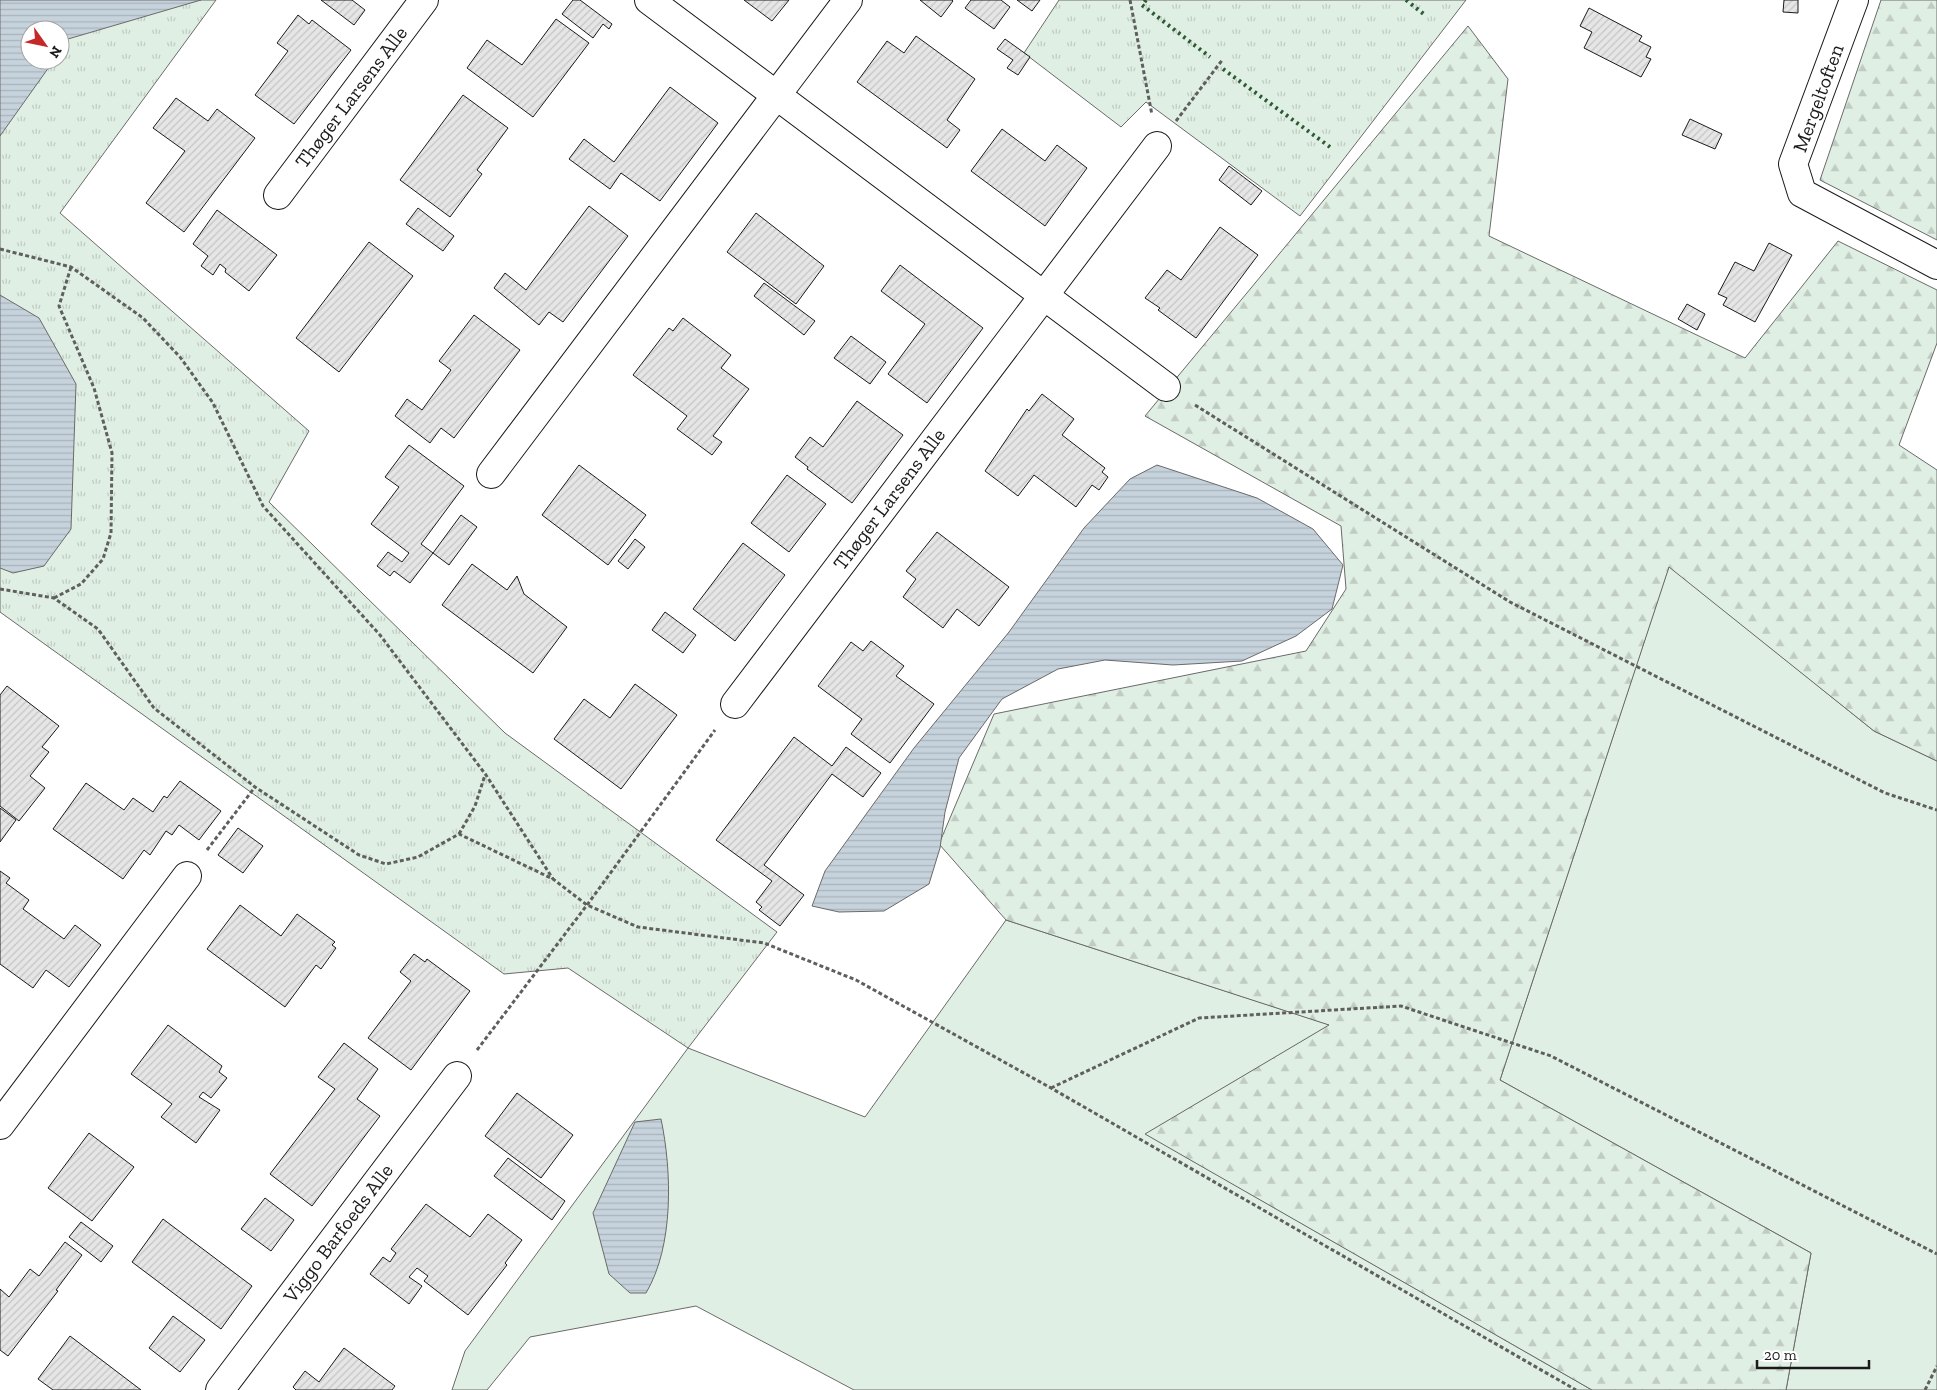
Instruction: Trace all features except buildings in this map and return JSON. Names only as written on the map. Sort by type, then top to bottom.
[{"type":"street","name":"Thøger Larsens Alle","points":[[278,195],[424,0]]},
{"type":"street","points":[[649,0],[1166,387]]},
{"type":"street","points":[[490,474],[848,0]]},
{"type":"street","name":"Mergeltoften","points":[[1854,0],[1793,164],[1802,193],[1937,265]]},
{"type":"street","name":"Thøger Larsens Alle","points":[[735,704],[1157,146]]},
{"type":"street","points":[[0,1125],[187,876]]},
{"type":"street","name":"Viggo Barfoeds Alle","points":[[220,1390],[457,1076]]},
{"type":"path","points":[[1130,0],[1157,146]]},
{"type":"path","points":[[1157,146],[1223,59]]},
{"type":"path","points":[[0,248],[71,267],[143,318],[180,357],[213,403],[263,506],[380,636],[486,775],[553,879]]},
{"type":"path","points":[[54,598],[80,584],[103,559],[111,534],[112,453],[94,388],[59,306],[71,267]]},
{"type":"path","points":[[1166,387],[1510,602],[1885,793],[1937,810]]},
{"type":"path","points":[[0,589],[54,598],[98,629],[154,708],[255,787],[360,855],[386,864],[418,857],[458,834],[474,806],[486,775]]},
{"type":"path","points":[[457,1076],[587,905],[735,704]]},
{"type":"path","points":[[187,876],[255,787]]},
{"type":"path","points":[[458,834],[553,879],[587,905],[638,927],[764,943],[856,980],[1051,1088],[1576,1390]]},
{"type":"path","points":[[1051,1088],[1199,1018],[1401,1006],[1550,1056],[1937,1254]]},
{"type":"path","points":[[1925,1390],[1937,1366]]},
{"type":"green space","points":[[0,0],[216,0],[60,213],[309,431],[269,502],[505,733],[777,932],[688,1048],[568,968],[504,974],[0,612]]},
{"type":"green space","points":[[1059,0],[1466,0],[1300,216],[1146,102],[1121,127],[1024,53]]},
{"type":"green space","points":[[1881,0],[1937,0],[1937,240],[1820,180]]},
{"type":"green space","points":[[1468,26],[1508,79],[1489,236],[1745,358],[1838,241],[1937,290],[1937,343],[1899,445],[1937,470],[1937,761],[1874,731],[1669,567],[1500,1080],[1811,1253],[1786,1390],[1592,1390],[1145,1134],[1329,1025],[1006,920],[939,844],[994,714],[1306,651],[1346,589],[1341,526],[1145,416]]},
{"type":"green space","points":[[1669,566],[1874,731],[1937,761],[1937,1390],[1786,1390],[1811,1253],[1500,1080]]},
{"type":"green space","points":[[1006,920],[1330,1025],[1146,1134],[1592,1390],[854,1390],[696,1306],[530,1337],[487,1390],[452,1390],[465,1351],[688,1048],[865,1117]]},
{"type":"shaded area","points":[[0,0],[201,0],[70,38],[70,20],[20,20],[20,70],[47,70],[0,136]]},
{"type":"shaded area","points":[[0,295],[39,318],[76,384],[71,529],[44,566],[13,573],[0,568]]},
{"type":"shaded area","points":[[1157,465],[1257,498],[1313,529],[1343,565],[1332,609],[1296,636],[1242,661],[1173,665],[1105,660],[1058,669],[1002,699],[959,758],[945,812],[940,848],[929,884],[884,911],[839,912],[812,906],[825,871],[914,748],[1009,632],[1084,528],[1130,479]]},
{"type":"shaded area","points":[[661,1119],[667,1162],[668,1208],[666,1231],[662,1253],[646,1293],[630,1293],[609,1274],[593,1213],[635,1122]]},
{"type":"hedge","points":[[1146,0],[1142,5],[1210,57]]},
{"type":"hedge","points":[[1406,0],[1425,15]]},
{"type":"hedge","points":[[1223,69],[1330,147]]}]
